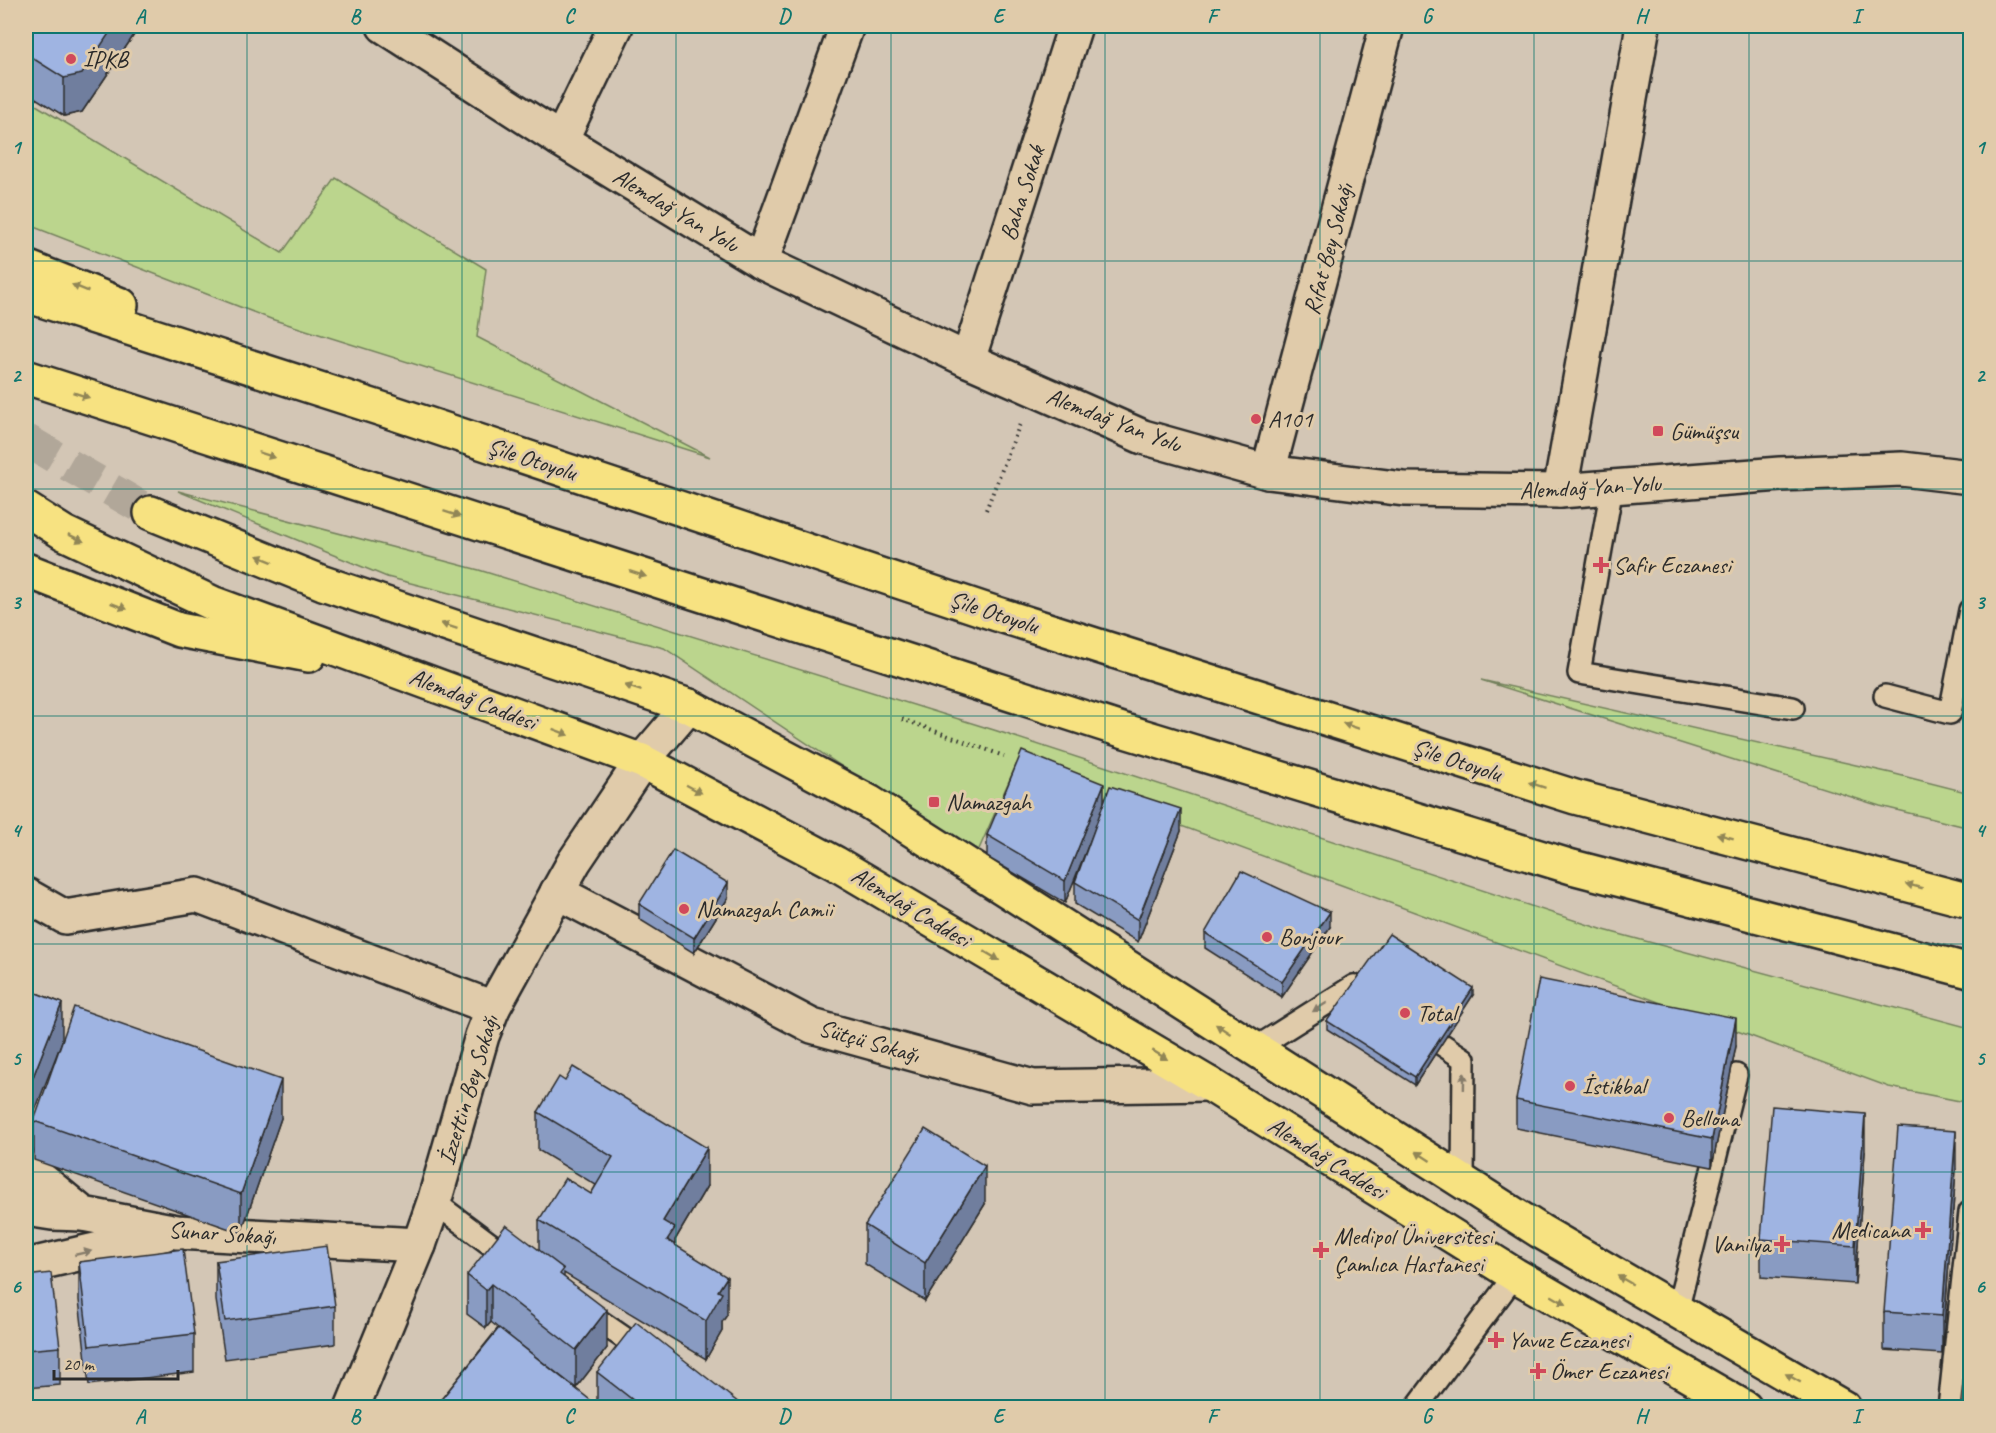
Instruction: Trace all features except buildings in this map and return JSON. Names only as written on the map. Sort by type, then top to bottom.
[{"type":"main road","points":[[26,267],[388,411]]},
{"type":"main road","name":"Şile Otoyolu","points":[[26,295],[388,411],[997,614],[1575,797],[1971,901]]},
{"type":"main road","points":[[26,377],[1125,731],[1572,867],[1971,971]]},
{"type":"main road","name":"Alemdağ Caddesi","points":[[26,509],[64,533],[212,603],[642,762],[836,863],[1209,1084],[1515,1275],[1746,1407]]},
{"type":"main road","points":[[151,513],[323,583],[689,706],[869,802],[1540,1231],[1844,1407]]},
{"type":"main road","points":[[26,570],[179,630],[408,674]]},
{"type":"street","name":"Alemdağ Yan Yolu","points":[[384,26],[561,140],[761,262],[968,360],[1143,437],[1268,472],[1404,489],[1560,491],[1780,474],[1902,469],[1971,477]]},
{"type":"street","points":[[561,140],[616,26]]},
{"type":"street","points":[[761,262],[847,26]]},
{"type":"street","name":"Baha Sokak","points":[[968,360],[1075,26]]},
{"type":"street","name":"Rıfat Bey Sokağı","points":[[1268,472],[1387,26]]},
{"type":"street","points":[[1560,491],[1643,26]]},
{"type":"street","name":"İzzettin Bey Sokağı","points":[[352,1407],[419,1245],[434,1202],[482,1036],[493,1008],[574,861],[642,762],[689,706]]},
{"type":"street","name":"Sütçü Sokağı","points":[[557,892],[812,1026],[1033,1087],[1209,1084]]},
{"type":"street","points":[[26,895],[65,917],[197,895],[493,1008]]},
{"type":"street","points":[[26,1167],[82,1214]]},
{"type":"street","name":"Sunar Sokağı","points":[[26,1209],[52,1214],[82,1214],[177,1232],[419,1245]]},
{"type":"street","points":[[26,1266],[177,1232]]},
{"type":"lane","points":[[1612,487],[1580,673],[1793,708]]},
{"type":"lane","points":[[1885,696],[1950,713],[1971,610]]},
{"type":"lane","points":[[1254,1049],[1354,986],[1464,1059],[1463,1182]]},
{"type":"lane","points":[[1677,1311],[1736,1075]]},
{"type":"lane","points":[[434,1202],[533,1275]]},
{"type":"lane","points":[[1949,1407],[1971,1212]]},
{"type":"lane","points":[[1416,1407],[1515,1275]]},
{"type":"lane","points":[[571,1302],[666,1368]]},
{"type":"path","points":[[986,510],[1034,389]]},
{"type":"path","points":[[902,719],[1004,756]]},
{"type":"green space","points":[[26,99],[282,253],[336,178],[486,269],[477,337],[710,457],[271,319],[26,224]]},
{"type":"green space","points":[[178,491],[479,570],[994,730],[1604,930],[1970,1028],[1970,1103],[1889,1087],[1016,765],[976,856],[664,648],[387,577]]},
{"type":"green space","points":[[1481,680],[1970,793],[1970,828],[1880,806]]},
{"type":"tunnel","points":[[26,440],[151,513]]},
{"type":"place","name":"İPKB","points":[[71,59]]},
{"type":"place","name":"A101","points":[[1256,419]]},
{"type":"place","name":"Gümüşsu","points":[[1658,431]]},
{"type":"place","name":"Safir Eczanesi","points":[[1601,565]]},
{"type":"place","name":"Namazgah","points":[[934,802]]},
{"type":"place","name":"Namazgah Camii","points":[[684,909]]},
{"type":"place","name":"Bonjour","points":[[1267,937]]},
{"type":"place","name":"Total","points":[[1405,1013]]},
{"type":"place","name":"İstikbal","points":[[1570,1086]]},
{"type":"place","name":"Bellona","points":[[1669,1118]]},
{"type":"place","name":"Medicana","points":[[1923,1230]]},
{"type":"place","name":"Vanilya","points":[[1782,1244]]},
{"type":"place","name":"Medipol Üniversitesi Çamlıca Hastanesi","points":[[1321,1250]]},
{"type":"place","name":"Yavuz Eczanesi","points":[[1496,1340]]},
{"type":"place","name":"Ömer Eczanesi","points":[[1538,1371]]}]
